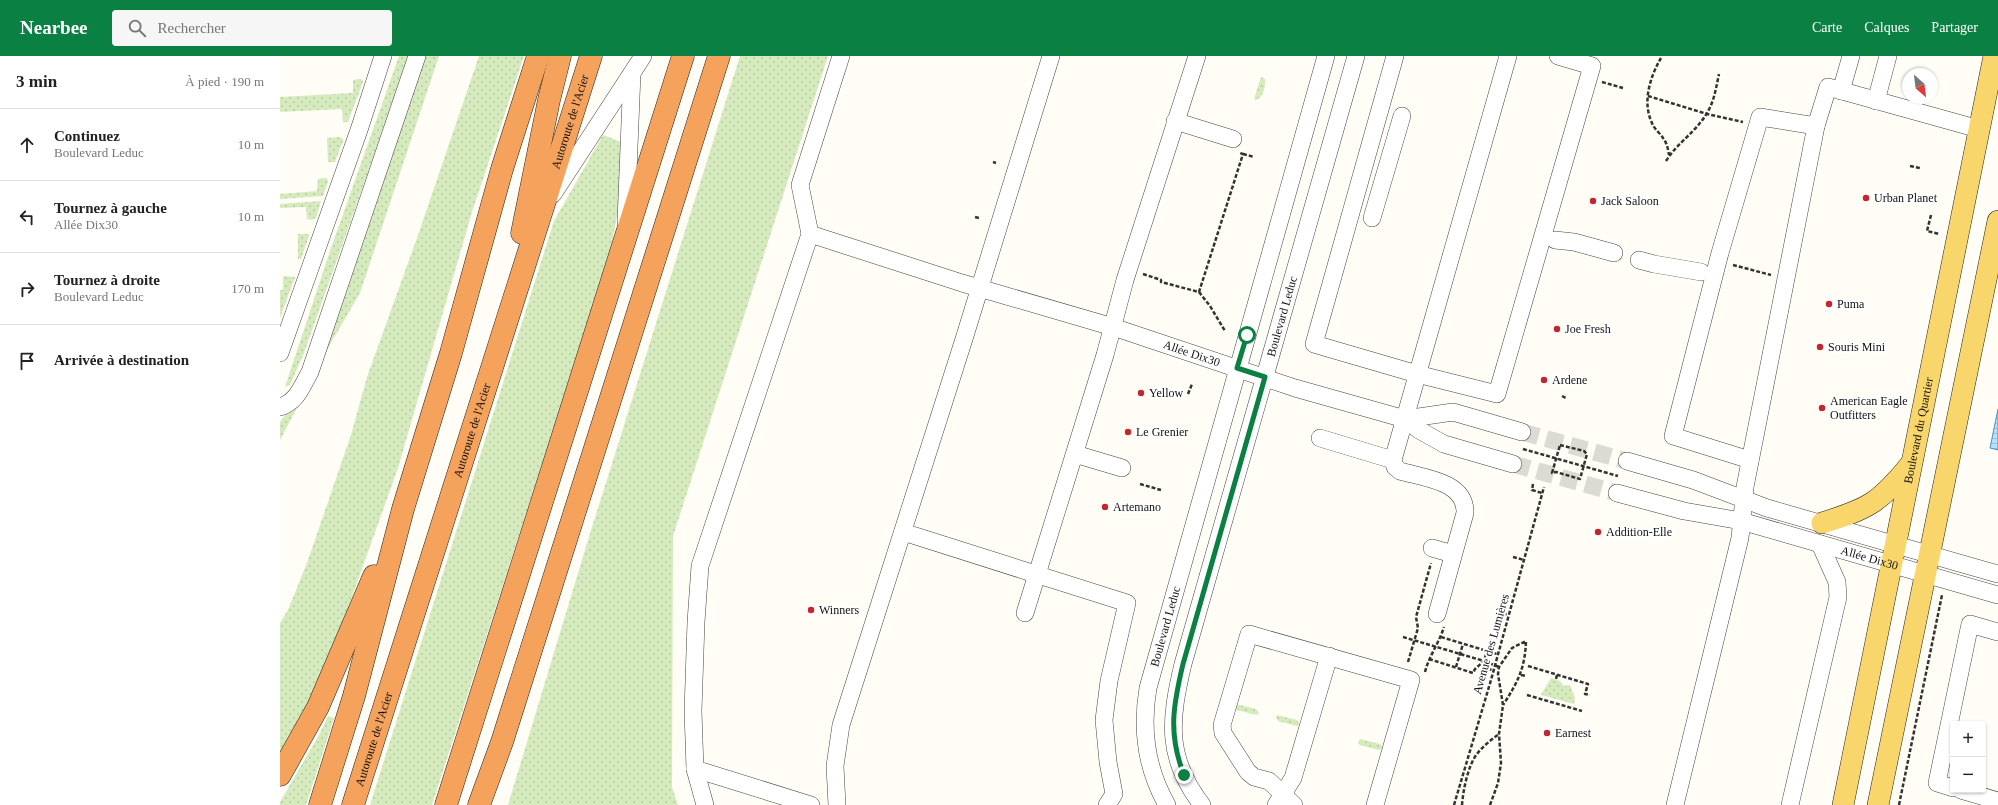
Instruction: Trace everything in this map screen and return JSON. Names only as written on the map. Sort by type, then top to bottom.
[{"type":"highway","points":[[320,805],[354,696],[403,508],[453,345],[502,169],[538,56]]},
{"type":"highway","points":[[498,348],[549,100],[560,56]]},
{"type":"highway","name":"Autoroute de l'Acier","points":[[353,805],[591,56]]},
{"type":"highway","points":[[446,805],[683,56]]},
{"type":"highway","points":[[479,805],[502,742],[719,56]]},
{"type":"highway","points":[[280,775],[318,707],[403,508]]},
{"type":"highway","points":[[489,805],[502,742]]},
{"type":"main road","name":"Boulevard du Quartier","points":[[1843,805],[1994,56]]},
{"type":"main road","points":[[1878,805],[1998,221]]},
{"type":"main road","points":[[1822,522],[1855,513],[1872,504],[1888,492],[1912,462]]},
{"type":"street","points":[[280,352],[383,56]]},
{"type":"street","points":[[280,407],[288,404],[298,395],[310,372],[417,56]]},
{"type":"street","points":[[625,241],[632,56]]},
{"type":"street","points":[[541,213],[643,56]]},
{"type":"street","points":[[704,805],[695,769],[693,711],[696,622],[700,566],[810,234],[800,185],[841,56]]},
{"type":"street","points":[[837,805],[835,766],[841,725],[903,532],[1051,56]]},
{"type":"street","points":[[1025,613],[1075,454],[1175,121],[1197,56]]},
{"type":"street","name":"Boulevard Leduc","points":[[1167,805],[1157,784],[1146,749],[1144,723],[1146,700],[1153,666],[1326,56]]},
{"type":"street","name":"Boulevard Leduc","points":[[1202,805],[1189,786],[1179,762],[1174,741],[1173,709],[1183,664],[1356,56]]},
{"type":"street","points":[[1395,56],[1314,344],[1417,374],[1497,394],[1592,66],[1558,56]]},
{"type":"street","points":[[1440,619],[1453,554],[1465,513],[1465,506],[1461,496],[1448,485],[1400,471],[1394,467],[1393,460],[1508,56]]},
{"type":"street","points":[[1675,805],[1740,538],[1742,499],[1816,126],[1851,56]]},
{"type":"street","points":[[1876,101],[1888,56]]},
{"type":"street","points":[[1835,89],[1979,130]]},
{"type":"street","points":[[1372,218],[1402,116]]},
{"type":"street","points":[[1750,460],[1673,436],[1720,253],[1760,118],[1816,126]]},
{"type":"street","points":[[1175,121],[1235,146]]},
{"type":"street","points":[[1366,160],[1387,166]]},
{"type":"street","name":"Allée Dix30","points":[[810,234],[979,288],[1113,327],[1295,388],[1405,419]]},
{"type":"street","points":[[1555,240],[1574,242],[1614,253]]},
{"type":"street","points":[[1639,260],[1701,272]]},
{"type":"street","points":[[1405,419],[1453,412],[1522,432]]},
{"type":"street","points":[[1405,419],[1419,430],[1444,444],[1513,464]]},
{"type":"street","points":[[1320,438],[1393,460]]},
{"type":"street","points":[[1075,454],[1122,468]]},
{"type":"street","name":"Allée Dix30","points":[[1626,462],[1693,480],[1742,499],[1998,574]]},
{"type":"street","name":"Allée Dix30","points":[[1617,493],[1684,511],[1741,521],[1926,576],[1998,595]]},
{"type":"street","points":[[903,532],[1127,603],[1106,700],[1104,720],[1106,750],[1114,794],[1106,805]]},
{"type":"street","points":[[1790,805],[1838,596],[1837,582],[1820,544]]},
{"type":"street","points":[[1432,555],[1453,554]]},
{"type":"street","points":[[1950,787],[1937,783],[1970,624],[1998,632]]},
{"type":"street","points":[[1285,802],[1270,781],[1254,776],[1248,772],[1222,728],[1249,634],[1411,680],[1375,805]]},
{"type":"street","points":[[1285,802],[1329,656]]},
{"type":"street","points":[[695,769],[811,805]]},
{"type":"street","points":[[1971,793],[1998,801]]},
{"type":"path","points":[[1661,58],[1652,74],[1648,96],[1649,110],[1652,123],[1664,138],[1670,155]]},
{"type":"path","points":[[1666,161],[1673,149],[1707,114],[1714,97],[1719,74]]},
{"type":"path","points":[[1600,82],[1623,88]]},
{"type":"path","points":[[1648,96],[1707,114],[1744,122]]},
{"type":"path","points":[[1235,146],[1243,154],[1254,157]]},
{"type":"path","points":[[1199,292],[1243,154]]},
{"type":"path","points":[[992,162],[996,163]]},
{"type":"path","points":[[1910,166],[1920,168]]},
{"type":"path","points":[[1931,215],[1928,231],[1940,234]]},
{"type":"path","points":[[975,217],[979,218]]},
{"type":"path","points":[[1729,263],[1775,276]]},
{"type":"path","points":[[1142,274],[1175,286],[1199,292],[1210,306],[1222,330],[1225,331]]},
{"type":"path","points":[[1188,394],[1192,384]]},
{"type":"path","points":[[1562,396],[1566,398]]},
{"type":"path","points":[[1560,444],[1584,451],[1587,454],[1580,479],[1552,472],[1560,444]]},
{"type":"path","points":[[1140,484],[1161,490]]},
{"type":"path","points":[[1533,484],[1532,490],[1542,493]]},
{"type":"path","name":"Avenue des Lumières","points":[[1454,805],[1493,670],[1515,584],[1524,560],[1544,487]]},
{"type":"path","points":[[1406,668],[1418,628],[1416,617],[1432,555]]},
{"type":"path","points":[[1514,557],[1524,560]]},
{"type":"path","points":[[1899,805],[1941,601]]},
{"type":"path","points":[[1497,612],[1508,615]]},
{"type":"path","points":[[1440,619],[1441,637],[1434,647],[1429,659],[1473,673],[1475,668],[1484,661],[1487,651]]},
{"type":"path","points":[[1403,637],[1484,661],[1499,668]]},
{"type":"path","points":[[1441,637],[1497,654]]},
{"type":"path","points":[[1490,805],[1498,784],[1501,763],[1499,734],[1503,704],[1498,674],[1499,668],[1512,648],[1526,641],[1521,675],[1503,704]]},
{"type":"path","points":[[1456,667],[1463,644]]},
{"type":"path","points":[[1489,664],[1487,669],[1493,670]]},
{"type":"path","points":[[1528,666],[1588,684],[1585,694],[1590,695]]},
{"type":"path","points":[[1521,675],[1526,676]]},
{"type":"path","points":[[1556,680],[1557,675]]},
{"type":"path","points":[[1527,695],[1582,711]]},
{"type":"path","points":[[1462,805],[1463,792],[1474,759],[1483,747],[1499,734]]},
{"type":"green space","points":[[399,56],[409,56],[304,353],[290,385],[285,387],[330,251]]},
{"type":"green space","points":[[422,56],[439,56],[360,293],[332,341],[280,440],[280,422],[294,403]]},
{"type":"green space","points":[[479,56],[524,56],[472,212],[398,468],[339,633],[299,723],[280,755],[280,623],[288,610],[307,563],[351,435],[367,377],[417,238]]},
{"type":"green space","points":[[740,56],[828,56],[673,536],[672,787],[678,805],[508,805],[588,540]]},
{"type":"green space","points":[[1261,77],[1265,79],[1265,85],[1262,94],[1256,100],[1254,99]]},
{"type":"green space","points":[[362,79],[363,82],[348,122],[343,122],[342,109],[280,112],[280,97],[353,93],[353,80]]},
{"type":"green space","points":[[603,135],[624,143],[621,195],[610,253],[432,805],[370,805],[554,221]]},
{"type":"green space","points":[[340,137],[343,141],[335,162],[328,162],[327,138]]},
{"type":"green space","points":[[327,178],[328,182],[323,196],[280,199],[280,194],[317,191],[318,179]]},
{"type":"green space","points":[[321,201],[316,218],[311,220],[307,219],[306,207],[280,208],[280,204]]},
{"type":"green space","points":[[298,234],[309,234],[301,259],[298,259]]},
{"type":"green space","points":[[283,276],[295,277],[280,318],[280,290],[283,290]]},
{"type":"green space","points":[[1551,678],[1560,681],[1564,686],[1570,685],[1575,698],[1574,704],[1541,695]]},
{"type":"green space","points":[[1236,704],[1256,709],[1259,713],[1256,715],[1237,710],[1235,708]]},
{"type":"green space","points":[[1277,715],[1297,720],[1300,725],[1297,726],[1278,721],[1276,717]]},
{"type":"green space","points":[[328,716],[334,718],[306,805],[280,805],[280,802],[319,735]]},
{"type":"green space","points":[[1360,739],[1380,744],[1383,748],[1379,750],[1360,745],[1358,743]]},
{"type":"water","points":[[1998,409],[1998,450],[1990,448]]},
{"type":"tunnel","points":[[1522,432],[1627,461]]},
{"type":"tunnel","points":[[1513,464],[1617,493]]},
{"type":"place","name":"Urban Planet","points":[[1866,198]]},
{"type":"place","name":"Jack Saloon","points":[[1593,201]]},
{"type":"place","name":"Puma","points":[[1829,304]]},
{"type":"place","name":"Joe Fresh","points":[[1557,329]]},
{"type":"place","name":"Souris Mini","points":[[1820,347]]},
{"type":"place","name":"Ardene","points":[[1544,380]]},
{"type":"place","name":"Yellow","points":[[1141,393]]},
{"type":"place","name":"American Eagle Outfitters","points":[[1822,408]]},
{"type":"place","name":"Le Grenier","points":[[1128,432]]},
{"type":"place","name":"Artemano","points":[[1105,507]]},
{"type":"place","name":"Addition-Elle","points":[[1598,532]]},
{"type":"place","name":"Winners","points":[[811,610]]},
{"type":"place","name":"Earnest","points":[[1547,733]]},
{"type":"route","points":[[1184,775],[1174,741],[1172,719],[1175,697],[1183,664],[1265,377],[1237,368],[1247,335]]}]
